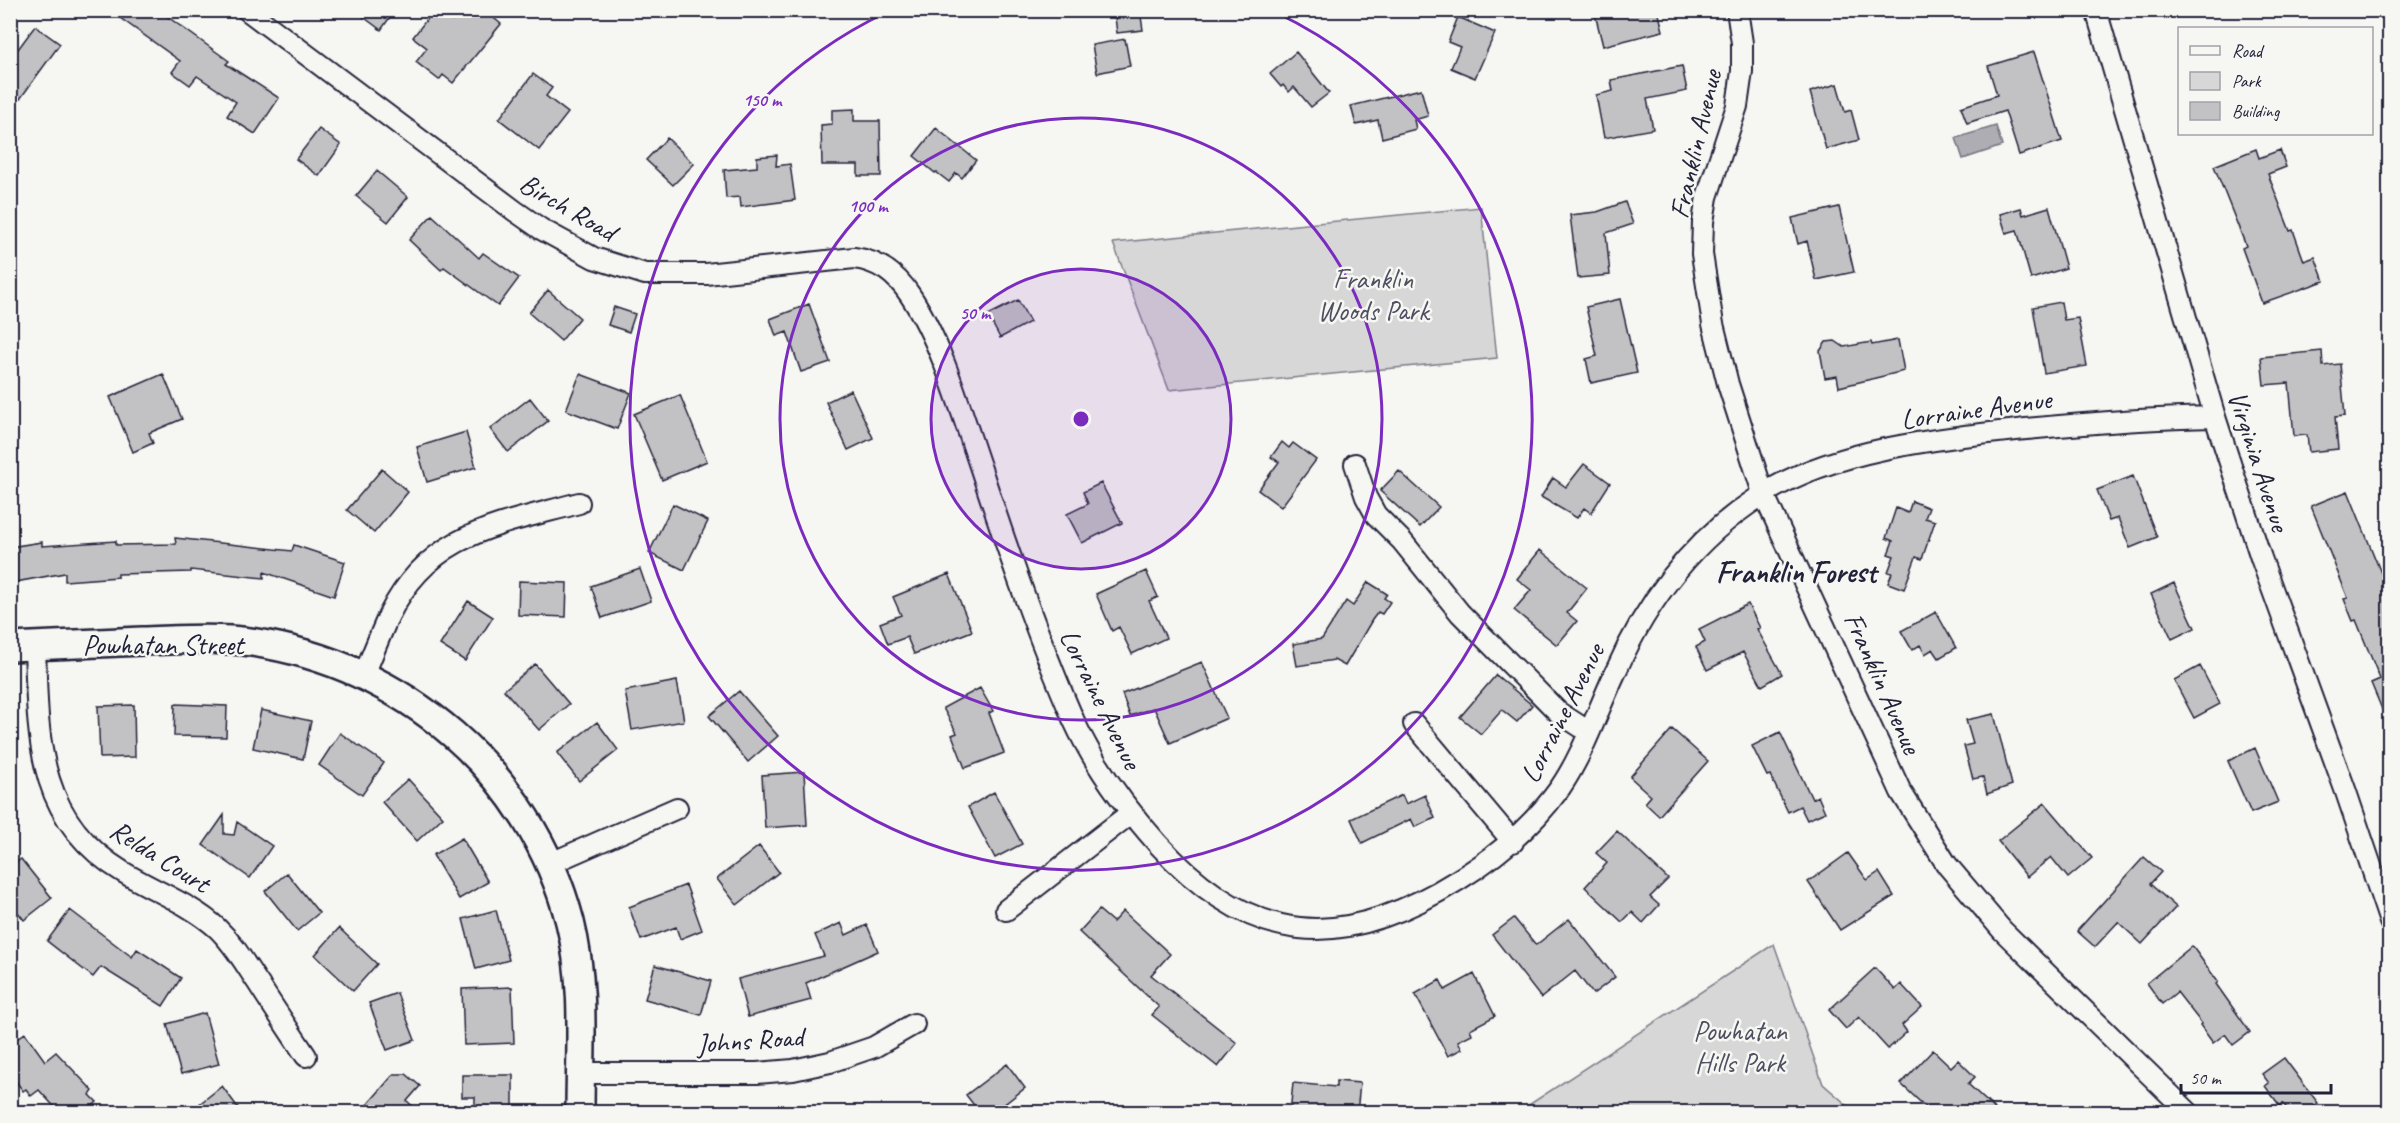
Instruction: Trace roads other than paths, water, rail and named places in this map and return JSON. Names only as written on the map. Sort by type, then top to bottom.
[{"type":"street","name":"Birch Road","points":[[247,10],[515,211],[541,229],[594,258],[638,273],[683,275],[854,258],[867,259],[886,268],[908,292]]},
{"type":"street","name":"Franklin Avenue","points":[[1737,10],[1742,43],[1739,94],[1730,131],[1707,197],[1703,222],[1702,254],[1713,324],[1723,364],[1763,493],[1896,783],[1947,865],[2001,930],[2188,1113]]},
{"type":"street","name":"Virginia Avenue","points":[[2096,10],[2215,417],[2261,558],[2346,792],[2390,922]]},
{"type":"street","name":"Lorraine Avenue","points":[[908,292],[920,312],[947,372],[1022,593],[1077,728],[1111,785],[1131,813],[1173,860],[1218,898],[1247,915],[1293,928],[1320,930],[1349,927],[1402,910],[1437,894],[1513,842],[1536,820],[1564,782],[1619,664],[1678,567],[1713,530],[1763,493],[1803,473],[1910,444],[1981,434],[2141,418],[2215,417]]},
{"type":"street","points":[[1354,464],[1366,497],[1376,515],[1402,541],[1460,613],[1558,712],[1589,732]]},
{"type":"street","points":[[364,675],[390,614],[407,587],[424,566],[444,549],[465,536],[485,529],[579,503]]},
{"type":"street","name":"Powhatan Street","points":[[23,646],[197,639],[249,642],[290,649],[336,663],[397,692],[433,716],[466,745],[496,777],[522,815],[549,864],[570,924],[577,965],[582,1018],[580,1113]]},
{"type":"street","name":"Relda Court","points":[[23,646],[43,762],[53,790],[70,822],[88,845],[110,864],[196,912],[217,928],[235,948],[306,1056]]},
{"type":"street","points":[[1414,724],[1513,842]]},
{"type":"street","points":[[549,864],[677,808]]},
{"type":"street","points":[[1006,910],[1131,813]]},
{"type":"street","name":"Johns Road","points":[[580,1073],[757,1073],[793,1070],[830,1062],[873,1047],[914,1024]]},
{"type":"district","name":"Franklin Forest","points":[[1796,572]]},
{"type":"park label","name":"Franklin Woods Park","points":[[1373,294]]},
{"type":"park label","name":"Powhatan Hills Park","points":[[1740,1046]]}]
